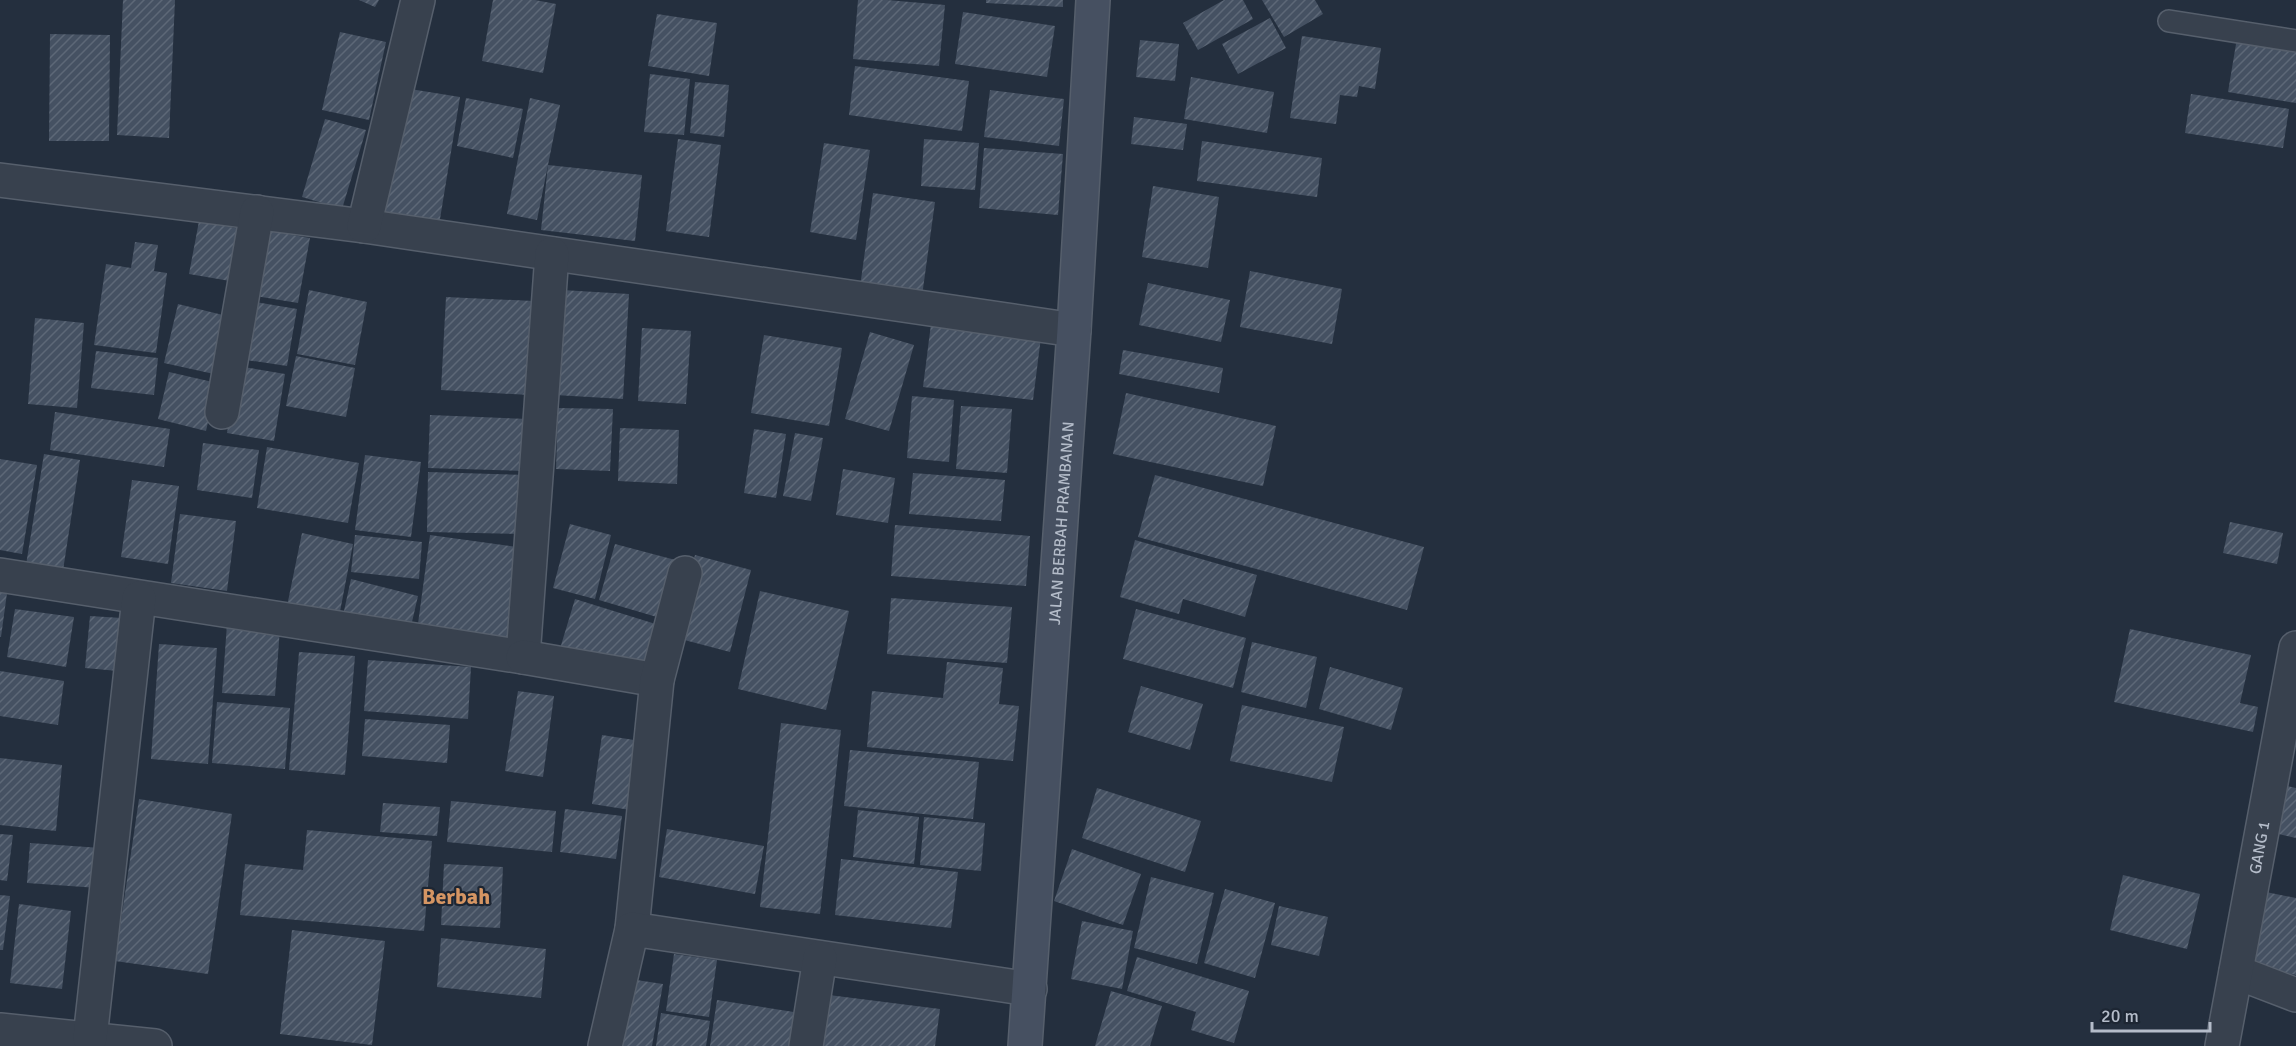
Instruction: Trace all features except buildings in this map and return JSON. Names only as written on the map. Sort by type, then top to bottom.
[{"type":"main road","name":"JALAN BERBAH PRAMBANAN","points":[[1025,1046],[1094,0]]},
{"type":"street","points":[[364,226],[418,0]]},
{"type":"street","points":[[0,180],[364,226],[1074,330]]},
{"type":"street","points":[[222,412],[257,212]]},
{"type":"street","points":[[523,657],[552,254]]},
{"type":"street","points":[[605,1046],[632,929],[657,680],[685,573]]},
{"type":"street","points":[[0,575],[657,680]]},
{"type":"street","points":[[90,1038],[139,598]]},
{"type":"street","name":"GANG 1","points":[[2222,1046],[2296,648]]},
{"type":"street","points":[[632,929],[1030,989]]},
{"type":"street","points":[[806,1046],[820,958]]},
{"type":"street","points":[[2236,972],[2296,995]]},
{"type":"street","points":[[0,1030],[155,1046]]},
{"type":"lane","points":[[2169,21],[2296,41]]},
{"type":"district","name":"Berbah","points":[[456,896]]}]
